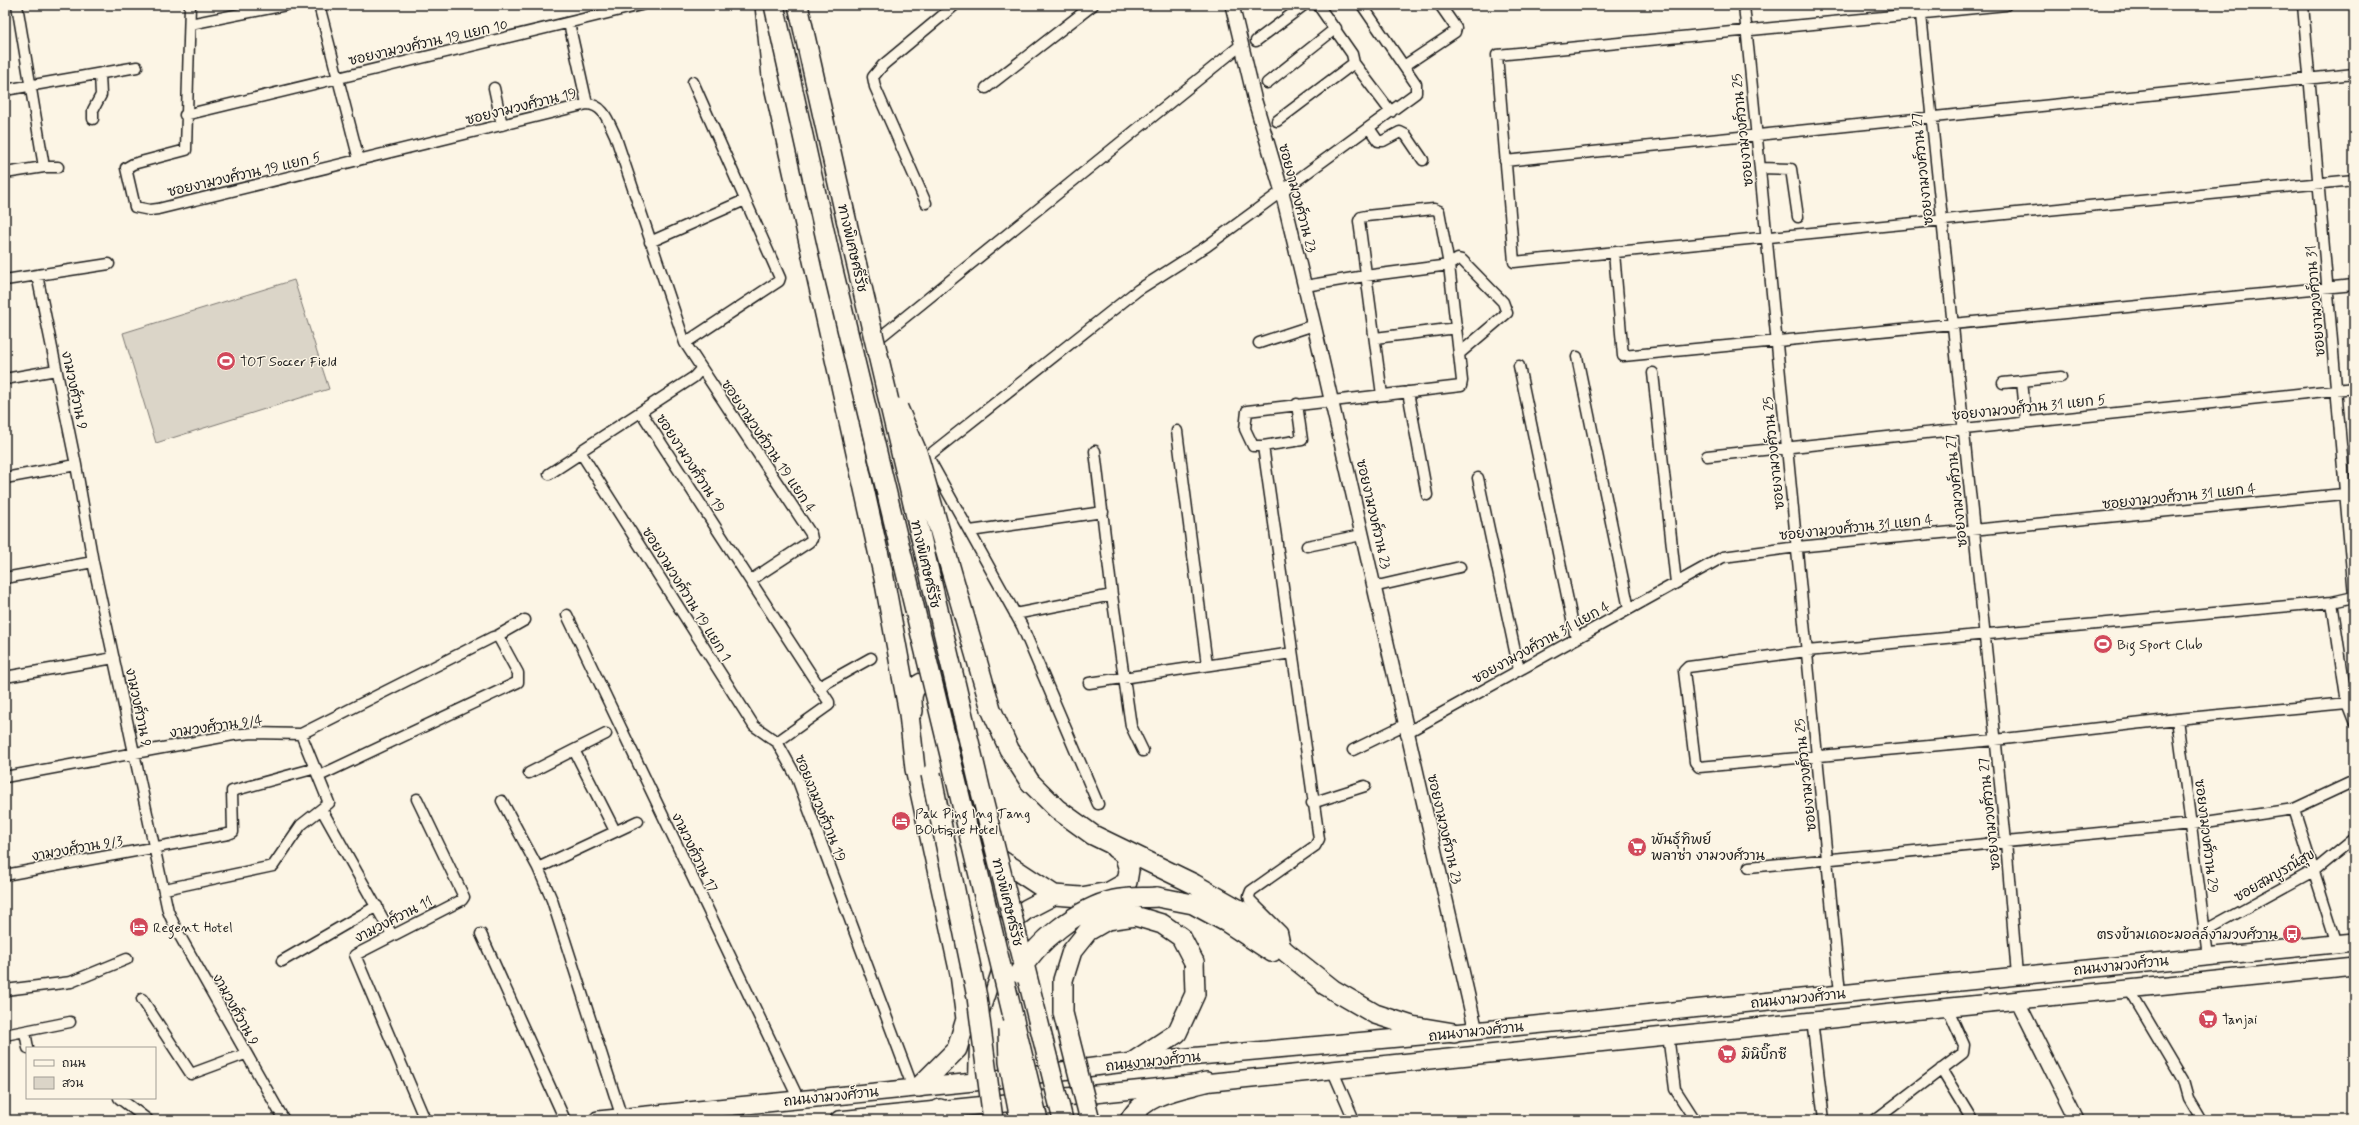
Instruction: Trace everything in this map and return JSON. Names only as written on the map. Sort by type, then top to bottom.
[{"type":"highway","points":[[765,5],[772,77],[884,578],[901,674],[911,716],[931,774],[977,997],[994,1120]]},
{"type":"highway","name":"ทางพิเศษศรีรัช","points":[[774,5],[829,251],[1038,1120]]},
{"type":"highway","name":"ทางพิเศษศรีรัช","points":[[798,5],[821,111],[883,372],[897,441],[978,781],[1063,1120]]},
{"type":"highway","points":[[883,372],[917,452],[991,709],[1009,749],[1030,782],[1057,809],[1093,835],[1124,854],[1129,870],[1127,882],[1109,892],[1081,897],[1054,895],[981,847]]},
{"type":"highway","points":[[901,674],[909,680],[930,675],[934,669],[938,673],[915,688],[911,696],[915,769],[960,974],[966,1019],[957,1049],[916,1088]]},
{"type":"highway","points":[[1093,835],[1194,884],[1240,910],[1287,953],[1336,992]]},
{"type":"highway","points":[[1000,930],[1027,909],[1054,895]]},
{"type":"highway","points":[[1020,1120],[1009,1062],[1008,1029],[1014,983],[1026,961],[1042,942],[1073,918],[1114,900],[1157,897],[1193,904],[1228,923],[1368,1011],[1392,1020],[1454,1033]]},
{"type":"highway","points":[[1090,1120],[1064,1013],[1063,980],[1072,951],[1088,931],[1107,920],[1135,916],[1162,924],[1181,937],[1194,962],[1195,994],[1178,1033],[1134,1062]]},
{"type":"highway","points":[[1130,1120],[1134,1113],[1145,1104],[1161,1095],[1206,1082]]},
{"type":"highway","points":[[1050,1098],[1070,1120]]},
{"type":"main road","name":"ถนนงามวงศ์วาน","points":[[598,1120],[974,1082],[1134,1062],[1476,1031],[2017,975],[2346,943]]},
{"type":"main road","name":"ถนนงามวงศ์วาน","points":[[839,1120],[932,1115],[1050,1098],[2354,966]]},
{"type":"street","points":[[17,5],[44,167]]},
{"type":"street","points":[[185,115],[190,5]]},
{"type":"street","points":[[190,24],[286,5]]},
{"type":"street","points":[[319,5],[359,160]]},
{"type":"street","name":"ซอยงามวงศ์วาน 19 แยก 10","points":[[185,115],[338,77],[569,24],[641,5]]},
{"type":"street","points":[[793,5],[808,92],[867,348],[938,673],[1000,930],[998,970],[976,1038],[974,1082]]},
{"type":"street","points":[[926,202],[875,86],[873,77],[883,65],[955,5]]},
{"type":"street","points":[[986,88],[1093,5]]},
{"type":"street","name":"ซอยงามวงศ์วาน 23","points":[[1232,5],[1255,101],[1282,192],[1305,286],[1405,729],[1476,1031]]},
{"type":"street","points":[[1256,41],[1304,5]]},
{"type":"street","points":[[1318,5],[1336,28],[1352,54],[1354,64],[1390,112]]},
{"type":"street","points":[[895,480],[928,457],[1138,290],[1207,246],[1416,93],[1416,84],[1362,5]]},
{"type":"street","points":[[1404,66],[1455,32],[1455,24],[1440,5]]},
{"type":"street","name":"ซอยงามวงศ์วาน 25","points":[[1744,5],[1840,993]]},
{"type":"street","points":[[2006,5],[1920,9],[1747,30],[1497,56],[1514,262],[1614,253],[1766,236],[2354,180]]},
{"type":"street","name":"ซอยงามวงศ์วาน 31","points":[[1817,755],[1699,767],[1695,762],[1684,671],[1688,667],[1807,651],[1985,636],[2332,602],[2354,596],[2350,493],[2336,390],[2303,5]]},
{"type":"street","name":"ซอยงามวงศ์วาน 27","points":[[1920,9],[2006,842],[2017,975]]},
{"type":"street","points":[[569,24],[587,104]]},
{"type":"street","points":[[1267,83],[1336,28]]},
{"type":"street","points":[[867,348],[1241,45]]},
{"type":"street","points":[[1277,121],[1354,64]]},
{"type":"street","points":[[5,90],[137,67]]},
{"type":"street","points":[[93,118],[96,101],[101,95],[100,74]]},
{"type":"street","points":[[1505,161],[2354,74]]},
{"type":"street","points":[[685,343],[779,281],[780,278],[744,200],[693,82]]},
{"type":"street","points":[[494,88],[502,125]]},
{"type":"street","name":"ซอยงามวงศ์วาน 19","points":[[359,160],[587,104],[595,104],[603,111],[615,135],[685,343],[701,368],[694,377],[641,412],[829,702],[829,705],[777,742],[797,778],[916,1088]]},
{"type":"street","name":"ซอยงามวงศ์วาน 19 แยก 5","points":[[185,115],[186,150],[133,164],[126,168],[135,207],[150,210],[359,160]]},
{"type":"street","points":[[1369,128],[1378,140],[1384,141],[1400,132],[1406,135],[1423,160]]},
{"type":"street","points":[[5,174],[44,167],[58,167]]},
{"type":"street","points":[[1760,168],[1791,168],[1798,216]]},
{"type":"street","points":[[650,242],[744,200]]},
{"type":"street","points":[[1297,404],[1302,440],[1263,446],[1253,446],[1245,429],[1247,411],[1297,404],[1332,401],[1461,386],[1460,353],[1457,328],[1449,265],[1439,211],[1434,210],[1366,216],[1361,217],[1359,221],[1365,276],[1382,395]]},
{"type":"street","points":[[1614,253],[1623,356],[2354,285]]},
{"type":"street","points":[[1305,286],[1365,276],[1449,265],[1458,259],[1462,260],[1503,302],[1507,313],[1460,353]]},
{"type":"street","points":[[5,280],[109,264]]},
{"type":"street","name":"งามวงศ์วาน 9","points":[[37,275],[76,466],[93,562],[168,911],[176,929],[245,1054],[284,1120]]},
{"type":"street","points":[[1259,343],[1314,325]]},
{"type":"street","points":[[1375,338],[1457,328]]},
{"type":"street","points":[[1577,357],[1629,609]]},
{"type":"street","points":[[1519,366],[1576,639]]},
{"type":"street","name":"ซอยงามวงศ์วาน 19 แยก 4","points":[[701,368],[812,539],[751,580]]},
{"type":"street","points":[[5,379],[56,370]]},
{"type":"street","points":[[1653,373],[1676,583]]},
{"type":"street","points":[[2003,383],[2061,377]]},
{"type":"street","points":[[2022,381],[2026,421]]},
{"type":"street","name":"ซอยงามวงศ์วาน 31 แยก 5","points":[[1707,456],[1787,446],[2354,388]]},
{"type":"street","points":[[1408,392],[1427,495]]},
{"type":"street","points":[[548,474],[641,412]]},
{"type":"street","points":[[1177,431],[1207,665]]},
{"type":"street","points":[[1263,446],[1312,803],[1319,838],[1318,843],[1251,891],[1249,896],[1250,900],[1282,932],[1287,953]]},
{"type":"street","points":[[1095,451],[1112,594],[1131,726],[1143,751]]},
{"type":"street","name":"ซอยงามวงศ์วาน 19 แยก 1","points":[[581,453],[754,726],[777,742]]},
{"type":"street","points":[[928,457],[1015,614],[1098,804]]},
{"type":"street","points":[[5,478],[76,466]]},
{"type":"street","points":[[1478,478],[1519,670]]},
{"type":"street","name":"ซอยงามวงศ์วาน 31 แยก 4","points":[[1353,750],[1405,729],[1519,670],[1724,557],[1796,547],[2350,493]]},
{"type":"street","points":[[970,531],[1103,512]]},
{"type":"street","points":[[1307,546],[1362,535]]},
{"type":"street","points":[[5,578],[93,562]]},
{"type":"street","points":[[1373,587],[1460,567]]},
{"type":"street","points":[[1015,614],[1112,594]]},
{"type":"street","points":[[2332,602],[2347,703],[2354,721]]},
{"type":"street","name":"งามวงศ์วาน 17","points":[[568,615],[799,1100]]},
{"type":"street","points":[[392,935],[326,807],[317,772],[301,734],[497,636],[525,620]]},
{"type":"street","points":[[317,772],[518,682],[518,673],[497,636]]},
{"type":"street","points":[[1089,683],[1292,653]]},
{"type":"street","points":[[5,677],[114,658]]},
{"type":"street","points":[[819,687],[871,658]]},
{"type":"street","points":[[1817,755],[1995,740],[2177,719],[2347,703]]},
{"type":"street","name":"ซอยงามวงศ์วาน 29","points":[[2177,719],[2192,824],[2208,956]]},
{"type":"street","name":"งามวงศ์วาน 9/4","points":[[5,777],[135,752],[253,733],[301,734]]},
{"type":"street","points":[[529,773],[606,734]]},
{"type":"street","points":[[574,750],[615,831]]},
{"type":"street","name":"งามวงศ์วาน 9/3","points":[[5,875],[234,832],[232,790],[317,772]]},
{"type":"street","points":[[1749,868],[2192,824],[2294,809],[2354,781]]},
{"type":"street","points":[[1312,803],[1365,786]]},
{"type":"street","name":"งามวงศ์วาน 11","points":[[417,799],[464,897],[462,900],[358,952],[355,955],[425,1120]]},
{"type":"street","points":[[502,801],[538,868],[552,900],[622,1118]]},
{"type":"street","points":[[164,889],[273,866],[301,824],[326,807]]},
{"type":"street","points":[[2294,809],[2315,870],[2346,943]]},
{"type":"street","points":[[538,868],[615,831],[638,822]]},
{"type":"street","name":"ซอยสมบูรณ์สุข","points":[[2204,931],[2315,870],[2354,838]]},
{"type":"street","points":[[282,961],[377,906]]},
{"type":"street","points":[[481,934],[565,1120]]},
{"type":"street","points":[[5,990],[71,982],[127,959]]},
{"type":"street","points":[[2129,989],[2183,1080],[2188,1098],[2201,1120]]},
{"type":"street","points":[[142,999],[191,1074],[245,1054]]},
{"type":"street","points":[[2017,1000],[2077,1120]]},
{"type":"street","points":[[1875,1120],[1964,1050],[1964,1045],[1947,1006]]},
{"type":"street","points":[[1812,1020],[1824,1120]]},
{"type":"street","points":[[5,1034],[25,1032],[70,1022]]},
{"type":"street","points":[[25,1032],[28,1047]]},
{"type":"street","points":[[1668,1035],[1675,1089],[1695,1120]]},
{"type":"street","points":[[1332,1069],[1354,1120]]},
{"type":"street","points":[[1941,1069],[1972,1120]]},
{"type":"street","points":[[120,1099],[148,1120]]},
{"type":"green space","name":"TOT Soccer Field","points":[[294,280],[329,389],[156,443],[123,333]]},
{"type":"place","name":"TOT Soccer Field","points":[[226,361]]},
{"type":"place","name":"Big Sport Club","points":[[2103,644]]},
{"type":"place","name":"Pak Ping Ing Tang BOutique Hotel","points":[[901,821]]},
{"type":"place","name":"พันธุ์ทิพย์ พลาซ่า งามวงศ์วาน","points":[[1637,847]]},
{"type":"place","name":"Regent Hotel","points":[[139,927]]},
{"type":"place","name":"ตรงข้ามเดอะมอลล์งามวงศ์วาน","points":[[2292,934]]},
{"type":"place","name":"Tanjai","points":[[2208,1019]]},
{"type":"place","name":"มินิบิ๊กซี","points":[[1727,1054]]}]
